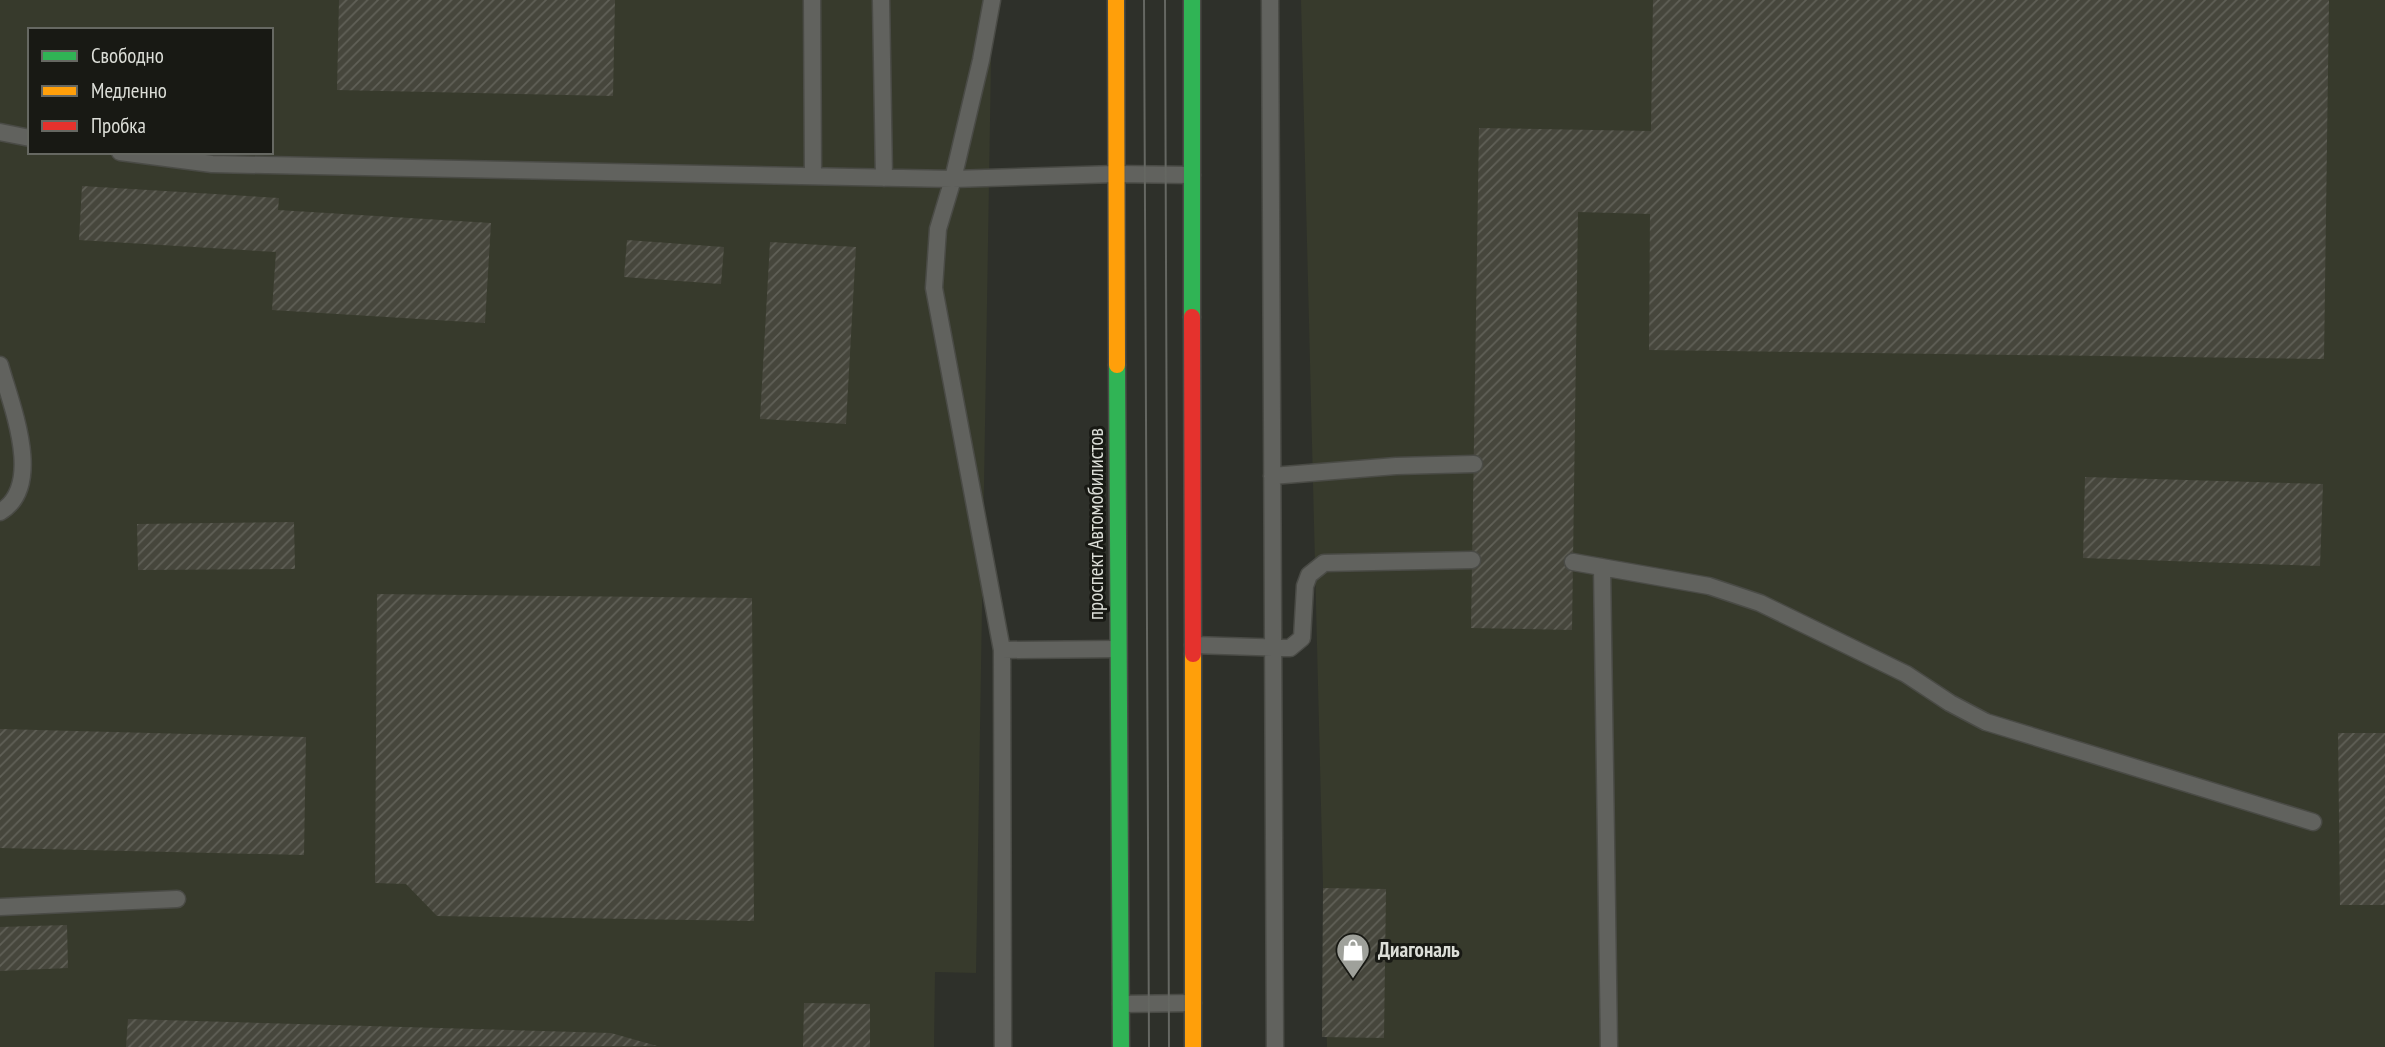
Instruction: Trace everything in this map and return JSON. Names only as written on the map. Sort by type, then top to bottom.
[{"type":"main road","name":"проспект Автомобилистов","points":[[1116,0],[1121,1047]]},
{"type":"main road","points":[[1192,0],[1193,1047]]},
{"type":"lane","points":[[812,0],[813,176]]},
{"type":"lane","points":[[881,0],[884,178]]},
{"type":"lane","points":[[992,0],[953,179],[938,229],[934,288],[1002,650],[1003,1047]]},
{"type":"lane","points":[[1270,0],[1275,1047]]},
{"type":"lane","points":[[0,132],[28,138]]},
{"type":"lane","points":[[135,154],[212,164],[884,178],[1192,175]]},
{"type":"lane","points":[[0,365],[24,458],[21,485],[14,502],[0,512]]},
{"type":"lane","points":[[1272,476],[1396,466],[1474,464]]},
{"type":"lane","points":[[1193,645],[1290,649],[1302,638],[1305,586],[1310,575],[1324,563],[1472,560]]},
{"type":"lane","points":[[1573,562],[1709,586],[1760,603],[1906,674],[1950,704],[1986,722],[2313,822]]},
{"type":"lane","points":[[1602,567],[1609,1047]]},
{"type":"lane","points":[[1002,650],[1117,649]]},
{"type":"lane","points":[[0,907],[177,899]]},
{"type":"lane","points":[[1121,1004],[1193,1003]]},
{"type":"shaded area","points":[[0,0],[992,0],[976,973],[935,972],[934,1047],[0,1047]]},
{"type":"shaded area","points":[[1301,0],[2385,0],[2385,1047],[1327,1047]]},
{"type":"building","points":[[339,0],[615,0],[613,96],[337,90]]},
{"type":"building","points":[[1653,0],[2329,0],[2324,359],[1649,350],[1650,214],[1578,212],[1572,630],[1471,628],[1479,128],[1651,131]]},
{"type":"building","points":[[82,186],[279,198],[278,210],[491,223],[485,323],[272,310],[276,252],[79,240]]},
{"type":"building","points":[[627,240],[724,247],[721,284],[624,277]]},
{"type":"building","points":[[770,242],[856,247],[846,424],[760,419]]},
{"type":"building","points":[[2085,477],[2323,484],[2320,566],[2083,558]]},
{"type":"building","points":[[294,522],[295,569],[138,570],[137,524]]},
{"type":"building","points":[[377,594],[752,598],[754,921],[437,916],[406,884],[375,883]]},
{"type":"building","points":[[0,729],[306,737],[304,855],[0,848]]},
{"type":"building","points":[[2338,733],[2385,733],[2385,905],[2340,905]]},
{"type":"building","points":[[1323,888],[1386,889],[1384,1038],[1322,1037]]},
{"type":"building","points":[[67,925],[68,968],[0,971],[0,927]]},
{"type":"building","points":[[804,1003],[870,1004],[870,1047],[803,1047]]},
{"type":"building","points":[[128,1019],[611,1033],[657,1046],[126,1047]]},
{"type":"tram line","points":[[1144,0],[1149,1047]]},
{"type":"tram line","points":[[1165,0],[1169,1047]]},
{"type":"traffic: fast","points":[[1192,0],[1192,317]]},
{"type":"traffic: fast","points":[[1117,365],[1121,1047]]},
{"type":"traffic: slow","points":[[1116,0],[1117,365]]},
{"type":"traffic: slow","points":[[1193,654],[1193,1047]]},
{"type":"traffic: jam","points":[[1192,317],[1193,654]]},
{"type":"place","name":"Диагональ","points":[[1353,980]]}]
